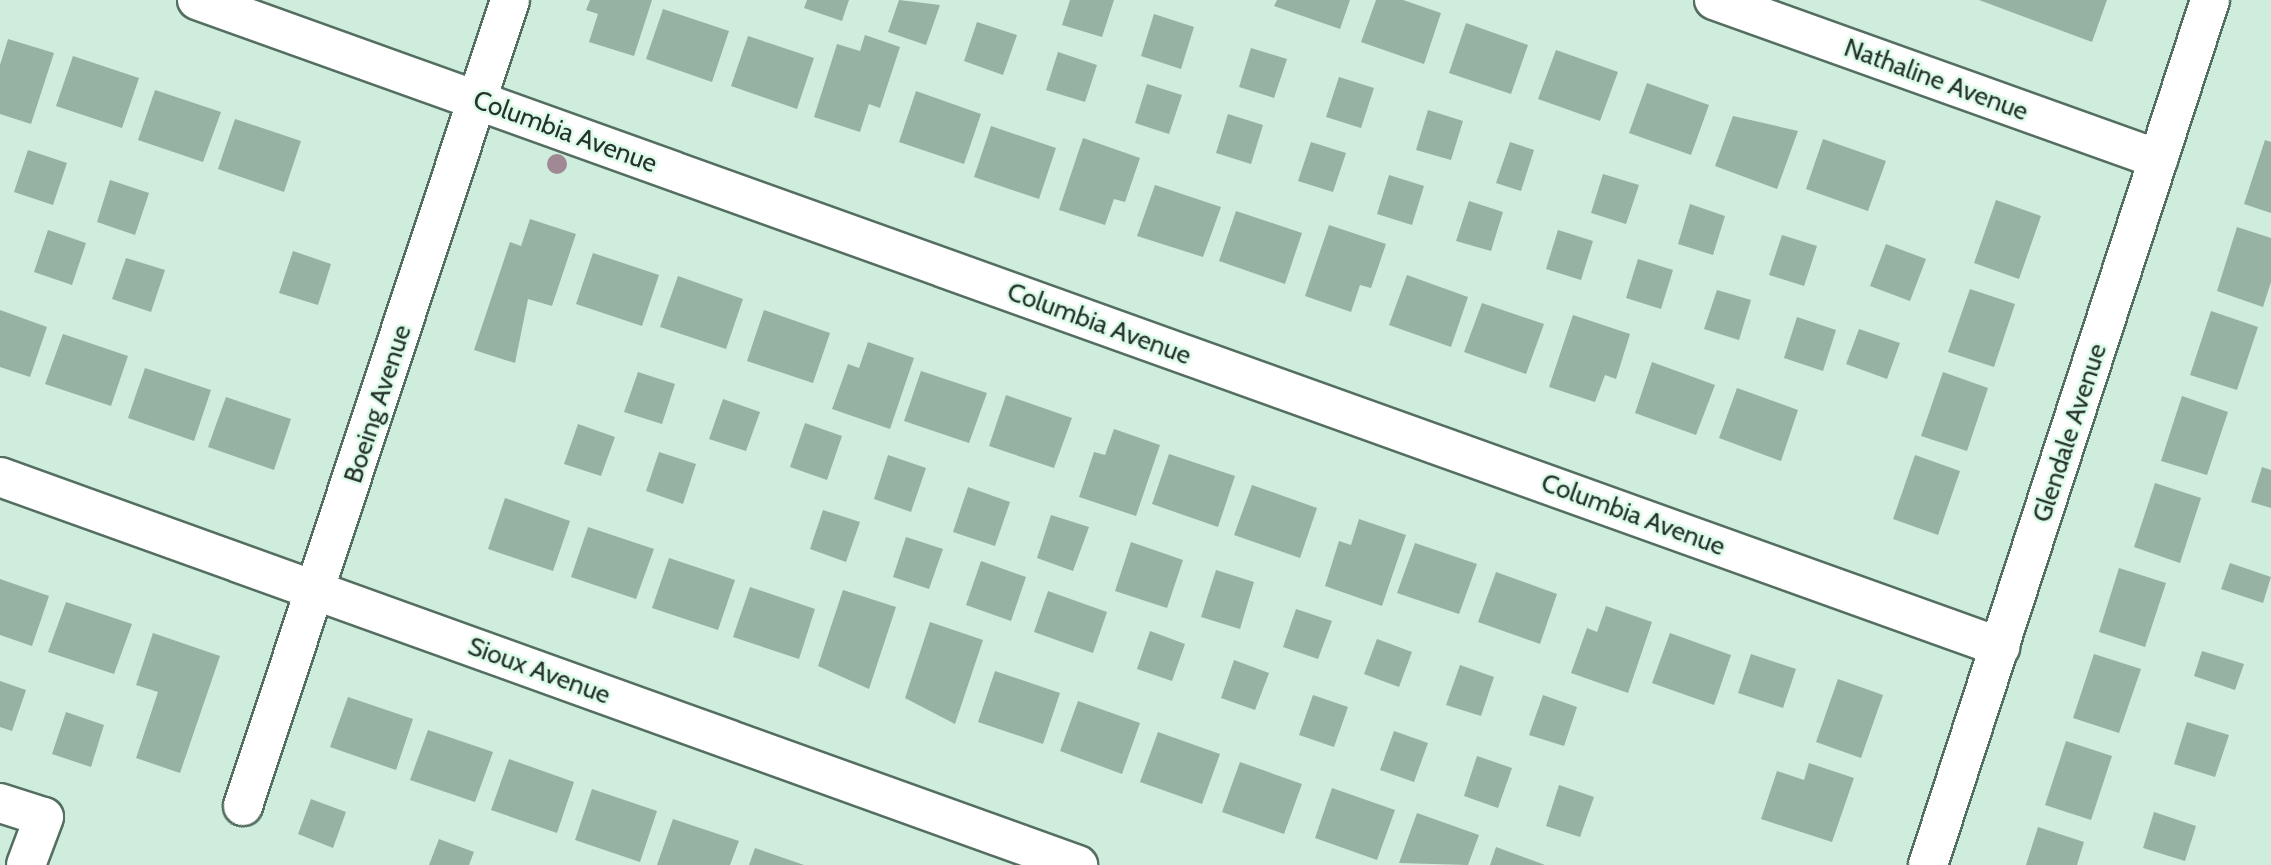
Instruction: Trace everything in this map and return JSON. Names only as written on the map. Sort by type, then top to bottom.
[{"type":"street","name":"Columbia Avenue","points":[[197,0],[2000,647]]},
{"type":"street","name":"Boeing Avenue","points":[[243,806],[317,591],[510,0]]},
{"type":"street","name":"Nathaline Avenue","points":[[1714,0],[2158,159]]},
{"type":"street","name":"Glendale Avenue","points":[[1928,865],[2210,0]]},
{"type":"street","name":"Sioux Avenue","points":[[0,477],[1078,865]]},
{"type":"street","points":[[0,803],[44,817],[26,865]]},
{"type":"building","points":[[590,0],[652,0],[634,56],[589,42],[598,14],[586,10]]},
{"type":"building","points":[[807,0],[849,0],[842,21],[804,8]]},
{"type":"building","points":[[899,0],[940,5],[926,45],[888,32]]},
{"type":"building","points":[[1070,0],[1114,0],[1102,37],[1062,25]]},
{"type":"building","points":[[1277,0],[1350,0],[1340,29],[1274,6]]},
{"type":"building","points":[[1376,0],[1403,0],[1441,13],[1424,64],[1361,42]]},
{"type":"building","points":[[1979,0],[2107,0],[2092,42]]},
{"type":"building","points":[[663,9],[729,31],[712,82],[646,59]]},
{"type":"building","points":[[1154,14],[1194,27],[1181,69],[1141,56]]},
{"type":"building","points":[[977,22],[1017,35],[1003,75],[964,61]]},
{"type":"building","points":[[1466,23],[1528,45],[1511,94],[1449,73]]},
{"type":"building","points":[[865,35],[900,47],[880,108],[869,104],[860,132],[814,117],[837,44],[860,51]]},
{"type":"building","points":[[748,36],[814,58],[797,109],[731,86]]},
{"type":"building","points":[[8,39],[54,53],[31,124],[0,114],[0,65]]},
{"type":"building","points":[[1251,48],[1287,59],[1274,98],[1239,87]]},
{"type":"building","points":[[1556,50],[1618,72],[1600,121],[1538,99]]},
{"type":"building","points":[[1058,52],[1097,65],[1085,102],[1046,90]]},
{"type":"building","points":[[73,56],[139,78],[122,128],[56,106]]},
{"type":"building","points":[[1339,77],[1374,88],[1361,128],[1326,117]]},
{"type":"building","points":[[1647,83],[1709,105],[1691,155],[1629,133]]},
{"type":"building","points":[[1147,84],[1182,95],[1169,134],[1135,123]]},
{"type":"building","points":[[155,90],[221,112],[203,162],[138,140]]},
{"type":"building","points":[[916,91],[981,114],[964,164],[899,142]]},
{"type":"building","points":[[1428,110],[1463,121],[1451,160],[1416,150]]},
{"type":"building","points":[[1228,114],[1263,125],[1251,164],[1216,153]]},
{"type":"building","points":[[1733,116],[1798,131],[1777,189],[1715,166]]},
{"type":"building","points":[[235,119],[301,141],[284,192],[218,169]]},
{"type":"building","points":[[991,126],[1056,148],[1039,199],[974,177]]},
{"type":"building","points":[[1083,138],[1140,158],[1125,202],[1114,199],[1105,225],[1059,210]]},
{"type":"building","points":[[1823,139],[1886,161],[1868,211],[1806,189]]},
{"type":"building","points":[[2265,140],[2271,142],[2271,213],[2244,204]]},
{"type":"building","points":[[1311,142],[1346,153],[1333,192],[1298,181]]},
{"type":"building","points":[[1510,142],[1534,150],[1521,191],[1496,183]]},
{"type":"building","points":[[28,150],[67,163],[53,205],[14,192]]},
{"type":"building","points":[[1603,174],[1639,185],[1626,224],[1591,213]]},
{"type":"building","points":[[1389,175],[1424,186],[1412,225],[1377,214]]},
{"type":"building","points":[[110,180],[149,193],[135,235],[97,222]]},
{"type":"building","points":[[1155,185],[1221,207],[1203,257],[1137,236]]},
{"type":"building","points":[[1996,200],[2041,216],[2019,279],[1974,263]]},
{"type":"building","points":[[1469,201],[1503,212],[1491,251],[1456,241]]},
{"type":"building","points":[[1690,204],[1725,216],[1713,255],[1678,244]]},
{"type":"building","points":[[1236,211],[1302,233],[1285,284],[1219,261]]},
{"type":"building","points":[[530,219],[576,234],[552,306],[528,299],[515,363],[474,350],[510,242],[521,246]]},
{"type":"building","points":[[1329,225],[1386,244],[1371,288],[1360,285],[1351,312],[1305,296]]},
{"type":"building","points":[[2237,227],[2271,238],[2271,282],[2263,307],[2217,291]]},
{"type":"building","points":[[48,230],[86,243],[72,285],[34,272]]},
{"type":"building","points":[[1558,230],[1593,241],[1581,280],[1546,269]]},
{"type":"building","points":[[1782,235],[1817,246],[1804,286],[1769,275]]},
{"type":"building","points":[[1886,244],[1926,259],[1910,301],[1870,286]]},
{"type":"building","points":[[293,251],[331,264],[318,305],[279,293]]},
{"type":"building","points":[[593,253],[659,275],[642,326],[576,304]]},
{"type":"building","points":[[126,258],[165,270],[151,312],[112,299]]},
{"type":"building","points":[[1638,259],[1673,270],[1661,309],[1626,298]]},
{"type":"building","points":[[1407,275],[1468,297],[1451,347],[1389,325]]},
{"type":"building","points":[[678,276],[743,299],[726,349],[660,327]]},
{"type":"building","points":[[1970,289],[2015,304],[1994,367],[1948,352]]},
{"type":"building","points":[[1717,290],[1751,300],[1739,340],[1704,329]]},
{"type":"building","points":[[1482,303],[1544,324],[1526,374],[1464,352]]},
{"type":"building","points":[[0,310],[47,327],[30,377],[0,367]]},
{"type":"building","points":[[764,310],[830,333],[813,383],[747,361]]},
{"type":"building","points":[[2211,311],[2258,327],[2237,390],[2190,375]]},
{"type":"building","points":[[1573,315],[1630,334],[1616,379],[1605,375],[1595,402],[1549,387]]},
{"type":"building","points":[[1797,317],[1836,330],[1823,371],[1784,358]]},
{"type":"building","points":[[1859,329],[1900,343],[1887,379],[1846,364]]},
{"type":"building","points":[[63,334],[128,356],[111,406],[45,384]]},
{"type":"building","points":[[868,342],[914,358],[890,429],[832,409],[848,364],[859,368]]},
{"type":"building","points":[[1652,362],[1715,385],[1696,435],[1635,413]]},
{"type":"building","points":[[145,368],[211,390],[194,441],[128,418]]},
{"type":"building","points":[[921,371],[987,393],[969,443],[904,421]]},
{"type":"building","points":[[638,372],[675,384],[662,424],[624,412]]},
{"type":"building","points":[[1943,372],[1988,388],[1967,451],[1921,436]]},
{"type":"building","points":[[1737,388],[1798,410],[1781,461],[1719,438]]},
{"type":"building","points":[[1006,395],[1072,418],[1054,468],[989,446]]},
{"type":"building","points":[[2182,396],[2228,412],[2207,475],[2161,461]]},
{"type":"building","points":[[226,397],[291,419],[274,470],[208,447]]},
{"type":"building","points":[[723,399],[760,412],[746,451],[709,439]]},
{"type":"building","points":[[805,423],[842,436],[827,480],[790,467]]},
{"type":"building","points":[[578,424],[615,437],[601,476],[564,464]]},
{"type":"building","points":[[1114,429],[1160,445],[1136,516],[1079,497],[1094,452],[1105,455]]},
{"type":"building","points":[[659,452],[696,464],[683,504],[646,491]]},
{"type":"building","points":[[1169,454],[1235,476],[1218,527],[1152,504]]},
{"type":"building","points":[[888,455],[926,468],[911,512],[874,499]]},
{"type":"building","points":[[1915,455],[1960,471],[1938,535],[1893,519]]},
{"type":"building","points":[[2262,467],[2271,470],[2271,508],[2251,502]]},
{"type":"building","points":[[2155,483],[2201,498],[2180,563],[2134,547]]},
{"type":"building","points":[[1252,485],[1317,508],[1300,558],[1234,535]]},
{"type":"building","points":[[968,487],[1010,502],[995,546],[953,532]]},
{"type":"building","points":[[505,498],[570,521],[553,571],[488,549]]},
{"type":"building","points":[[823,510],[860,522],[846,562],[810,549]]},
{"type":"building","points":[[1051,515],[1089,527],[1073,571],[1037,558]]},
{"type":"building","points":[[1359,519],[1406,535],[1382,606],[1325,586],[1339,541],[1351,545]]},
{"type":"building","points":[[588,527],[654,549],[636,599],[571,577]]},
{"type":"building","points":[[906,537],[943,549],[929,589],[893,577]]},
{"type":"building","points":[[1131,542],[1183,560],[1167,608],[1115,591]]},
{"type":"building","points":[[1415,543],[1477,564],[1459,614],[1397,593]]},
{"type":"building","points":[[669,558],[735,580],[718,630],[652,608]]},
{"type":"building","points":[[981,561],[1026,577],[1011,621],[966,605]]},
{"type":"building","points":[[2230,563],[2271,577],[2263,603],[2221,589]]},
{"type":"building","points":[[2119,568],[2166,583],[2145,647],[2099,632]]},
{"type":"building","points":[[1216,570],[1254,582],[1240,629],[1201,617]]},
{"type":"building","points":[[1496,572],[1557,594],[1540,644],[1478,622]]},
{"type":"building","points":[[0,579],[49,596],[32,646],[0,635]]},
{"type":"building","points":[[750,587],[815,609],[799,659],[733,637]]},
{"type":"building","points":[[843,590],[896,607],[869,689],[818,666]]},
{"type":"building","points":[[1048,591],[1107,612],[1093,653],[1034,632]]},
{"type":"building","points":[[66,602],[132,624],[114,674],[48,652]]},
{"type":"building","points":[[1606,606],[1652,622],[1628,693],[1571,673],[1587,628],[1597,632]]},
{"type":"building","points":[[1296,609],[1332,621],[1318,659],[1283,647]]},
{"type":"building","points":[[930,622],[983,640],[955,724],[905,698]]},
{"type":"building","points":[[1150,631],[1185,644],[1172,681],[1137,669]]},
{"type":"building","points":[[153,633],[220,656],[180,773],[136,758],[158,692],[136,685]]},
{"type":"building","points":[[1670,633],[1731,655],[1714,705],[1652,683]]},
{"type":"building","points":[[1377,639],[1412,652],[1399,687],[1364,674]]},
{"type":"building","points":[[2202,651],[2244,664],[2235,690],[2194,676]]},
{"type":"building","points":[[1751,654],[1796,669],[1783,708],[1738,693]]},
{"type":"building","points":[[2094,654],[2141,669],[2119,733],[2073,718]]},
{"type":"building","points":[[1234,660],[1269,673],[1255,710],[1221,698]]},
{"type":"building","points":[[1460,665],[1494,677],[1481,716],[1446,705]]},
{"type":"building","points":[[995,671],[1060,693],[1043,744],[978,722]]},
{"type":"building","points":[[1838,679],[1883,695],[1861,758],[1816,742]]},
{"type":"building","points":[[0,681],[26,690],[12,731],[0,727]]},
{"type":"building","points":[[1313,695],[1348,707],[1334,747],[1299,735]]},
{"type":"building","points":[[1543,695],[1577,707],[1564,746],[1529,735]]},
{"type":"building","points":[[348,697],[413,719],[396,770],[330,747]]},
{"type":"building","points":[[1078,701],[1140,723],[1122,774],[1060,751]]},
{"type":"building","points":[[66,712],[104,725],[91,767],[52,754]]},
{"type":"building","points":[[2187,722],[2229,735],[2215,777],[2174,764]]},
{"type":"building","points":[[428,730],[493,752],[475,802],[410,780]]},
{"type":"building","points":[[1394,731],[1428,743],[1414,782],[1380,770]]},
{"type":"building","points":[[1158,732],[1220,754],[1202,804],[1140,782]]},
{"type":"building","points":[[2066,741],[2112,756],[2091,820],[2045,805]]},
{"type":"building","points":[[1477,756],[1512,768],[1498,808],[1464,796]]},
{"type":"building","points":[[509,759],[574,782],[557,833],[491,810]]},
{"type":"building","points":[[1240,762],[1302,784],[1284,834],[1222,812]]},
{"type":"building","points":[[1809,763],[1854,778],[1832,842],[1761,819],[1777,771],[1804,780]]},
{"type":"building","points":[[1559,785],[1594,797],[1580,837],[1546,826]]},
{"type":"building","points":[[1332,788],[1395,810],[1377,860],[1315,838]]},
{"type":"building","points":[[592,789],[657,811],[640,862],[575,840]]},
{"type":"building","points":[[311,799],[346,812],[333,848],[298,834]]},
{"type":"building","points":[[2154,812],[2196,826],[2185,861],[2143,848]]},
{"type":"building","points":[[1417,813],[1479,835],[1468,865],[1399,863]]},
{"type":"building","points":[[673,819],[739,841],[730,865],[657,865]]},
{"type":"building","points":[[2038,827],[2084,842],[2077,865],[2026,865]]},
{"type":"building","points":[[439,839],[474,852],[469,865],[429,865]]},
{"type":"building","points":[[1496,847],[1545,865],[1490,865]]},
{"type":"building","points":[[755,848],[804,865],[749,865]]}]
